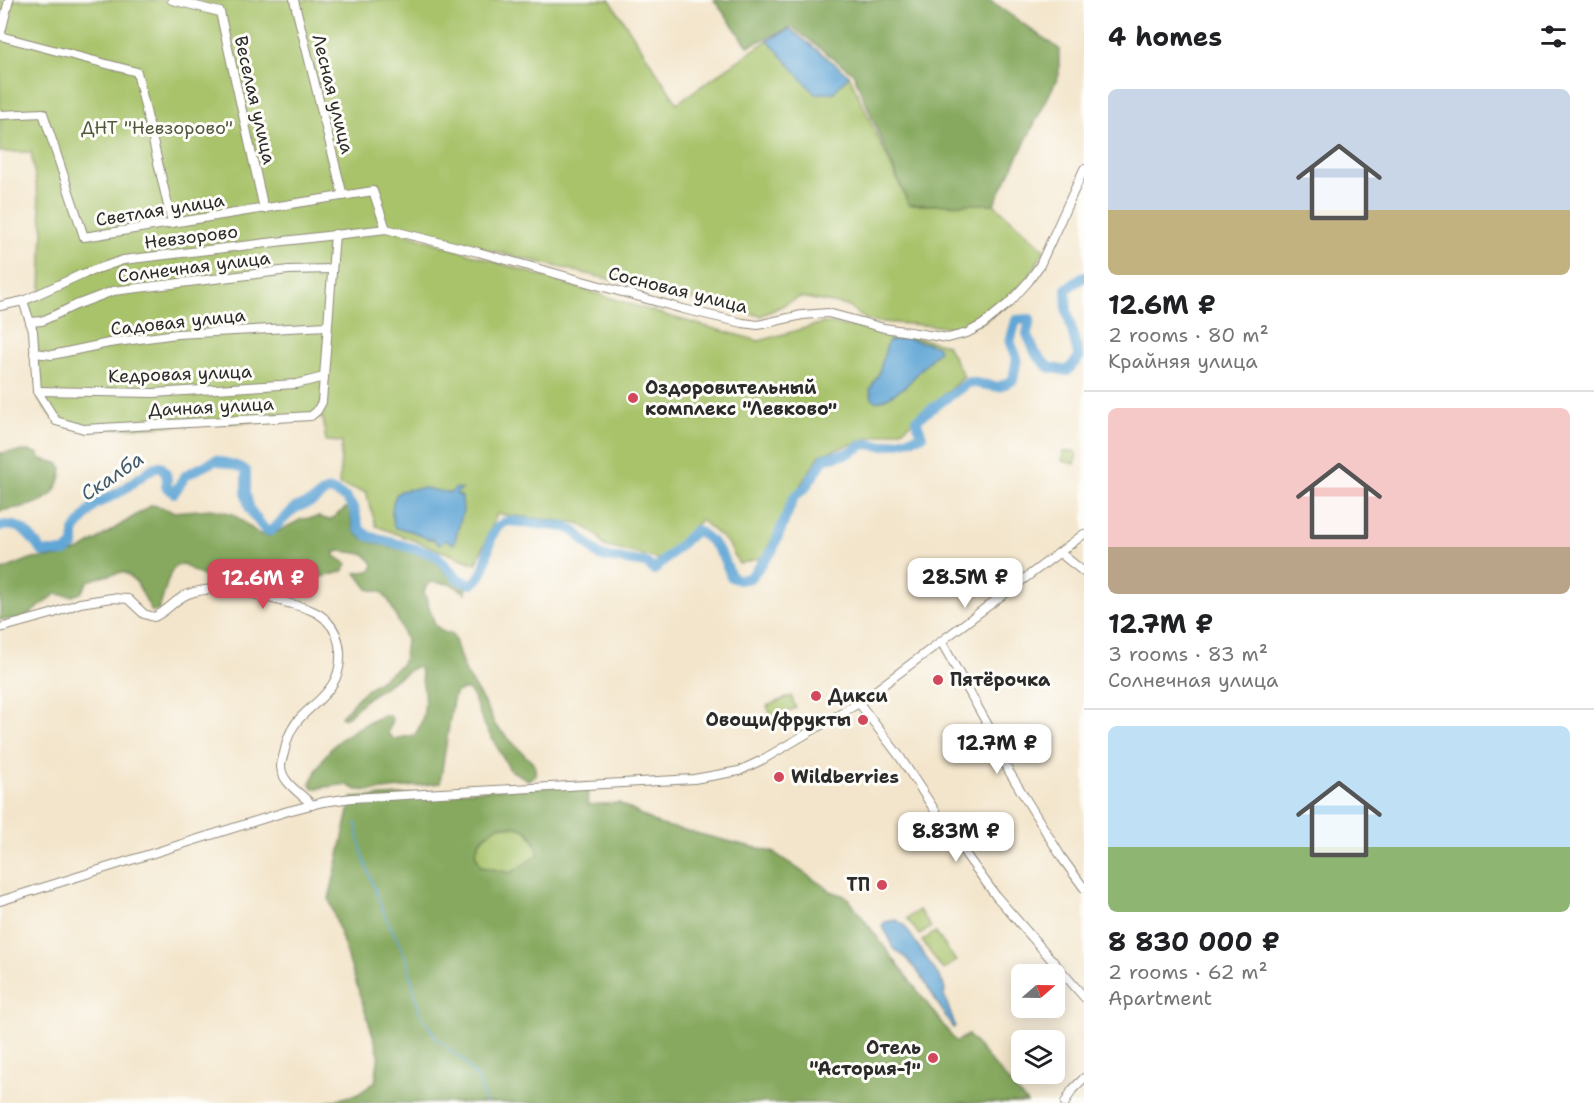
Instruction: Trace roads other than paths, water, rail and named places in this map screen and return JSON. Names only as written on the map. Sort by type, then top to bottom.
[{"type":"street","points":[[9,0],[0,36],[137,72],[172,223]]},
{"type":"street","name":"Веселая улица","points":[[172,0],[220,12],[264,208]]},
{"type":"street","name":"Лесная улица","points":[[294,0],[343,196]]},
{"type":"street","name":"Светлая улица","points":[[0,115],[43,113],[84,237],[373,191],[389,230]]},
{"type":"street","name":"Сосновая улица","points":[[389,230],[684,309],[742,322],[758,325],[802,315],[828,314],[884,328],[948,338],[967,333],[982,325],[1009,303],[1028,282],[1040,265],[1084,169]]},
{"type":"street","name":"Невзорово","points":[[0,306],[23,301],[80,275],[123,260],[335,234],[389,230]]},
{"type":"street","name":"Дачная улица","points":[[23,301],[30,322],[37,391],[57,422],[84,429],[311,416],[322,402],[335,234]]},
{"type":"street","name":"Солнечная улица","points":[[30,322],[42,321],[113,291],[290,270],[331,269]]},
{"type":"street","name":"Садовая улица","points":[[34,353],[52,355],[109,343],[177,334],[327,326]]},
{"type":"street","name":"Кедровая улица","points":[[37,391],[154,393],[296,384],[324,377]]},
{"type":"street","points":[[0,901],[312,805],[352,798],[713,777],[739,771],[859,704],[1084,534]]},
{"type":"street","points":[[1060,553],[1084,572]]},
{"type":"street","points":[[0,628],[51,614],[80,603],[112,598],[128,599],[144,614],[154,617],[183,596],[212,590],[281,601],[318,614],[334,630],[340,654],[338,672],[330,688],[297,720],[290,731],[281,768],[285,780],[312,805]]},
{"type":"street","points":[[942,643],[995,738],[1005,765],[1062,858],[1084,888]]},
{"type":"street","points":[[859,704],[900,757],[945,826],[996,896],[1084,997]]},
{"type":"street","points":[[1065,1103],[1072,1090],[1084,1078]]},
{"type":"water","points":[[790,29],[849,75],[834,92],[815,94],[768,40]]},
{"type":"water","points":[[905,338],[937,346],[939,350],[905,387],[877,402],[872,398],[870,390],[879,373],[887,344],[889,341]]},
{"type":"water","points":[[423,488],[450,493],[456,488],[462,489],[456,494],[462,497],[463,511],[454,544],[446,540],[439,545],[434,539],[395,528],[392,509],[396,495],[404,490]]},
{"type":"water","points":[[896,920],[904,925],[942,981],[945,989],[944,995],[955,1026],[953,1028],[921,976],[907,959],[892,947],[882,926],[885,922]]},
{"type":"waterway","name":"Скалба","points":[[0,526],[15,526],[25,532],[43,552],[65,552],[74,545],[74,531],[94,505],[120,492],[153,468],[160,466],[162,468],[166,475],[166,487],[174,493],[186,475],[216,460],[246,471],[246,495],[250,510],[265,530],[271,531],[295,508],[331,490],[346,498],[354,509],[359,529],[368,536],[437,556],[458,579],[471,584],[479,578],[483,570],[494,532],[500,525],[509,521],[566,527],[575,532],[600,556],[646,563],[654,570],[696,530],[718,550],[731,577],[739,580],[750,578],[772,551],[794,497],[805,488],[825,458],[847,454],[865,444],[883,446],[922,436],[916,420],[969,382],[999,387],[1013,380],[1017,358],[1010,342],[1016,320],[1030,319],[1027,334],[1036,354],[1048,367],[1067,371],[1079,358],[1067,311],[1066,289],[1084,277]]},
{"type":"waterway","points":[[356,823],[363,857],[383,911],[407,960],[419,1011],[437,1039],[463,1060],[480,1082],[485,1103]]},
{"type":"place","name":"Оздоровительный комплекс \"Левково\"","points":[[633,398]]},
{"type":"place","name":"Пятёрочка","points":[[938,680]]},
{"type":"place","name":"Дикси","points":[[816,696]]},
{"type":"place","name":"Овощи/фрукты","points":[[863,720]]},
{"type":"place","name":"Wildberries","points":[[779,777]]},
{"type":"place","name":"ТП","points":[[882,885]]},
{"type":"place","name":"Отель \"Астория-1\"","points":[[933,1058]]},
{"type":"park label","name":"ДНТ \"Невзорово\"","points":[[157,128]]}]
